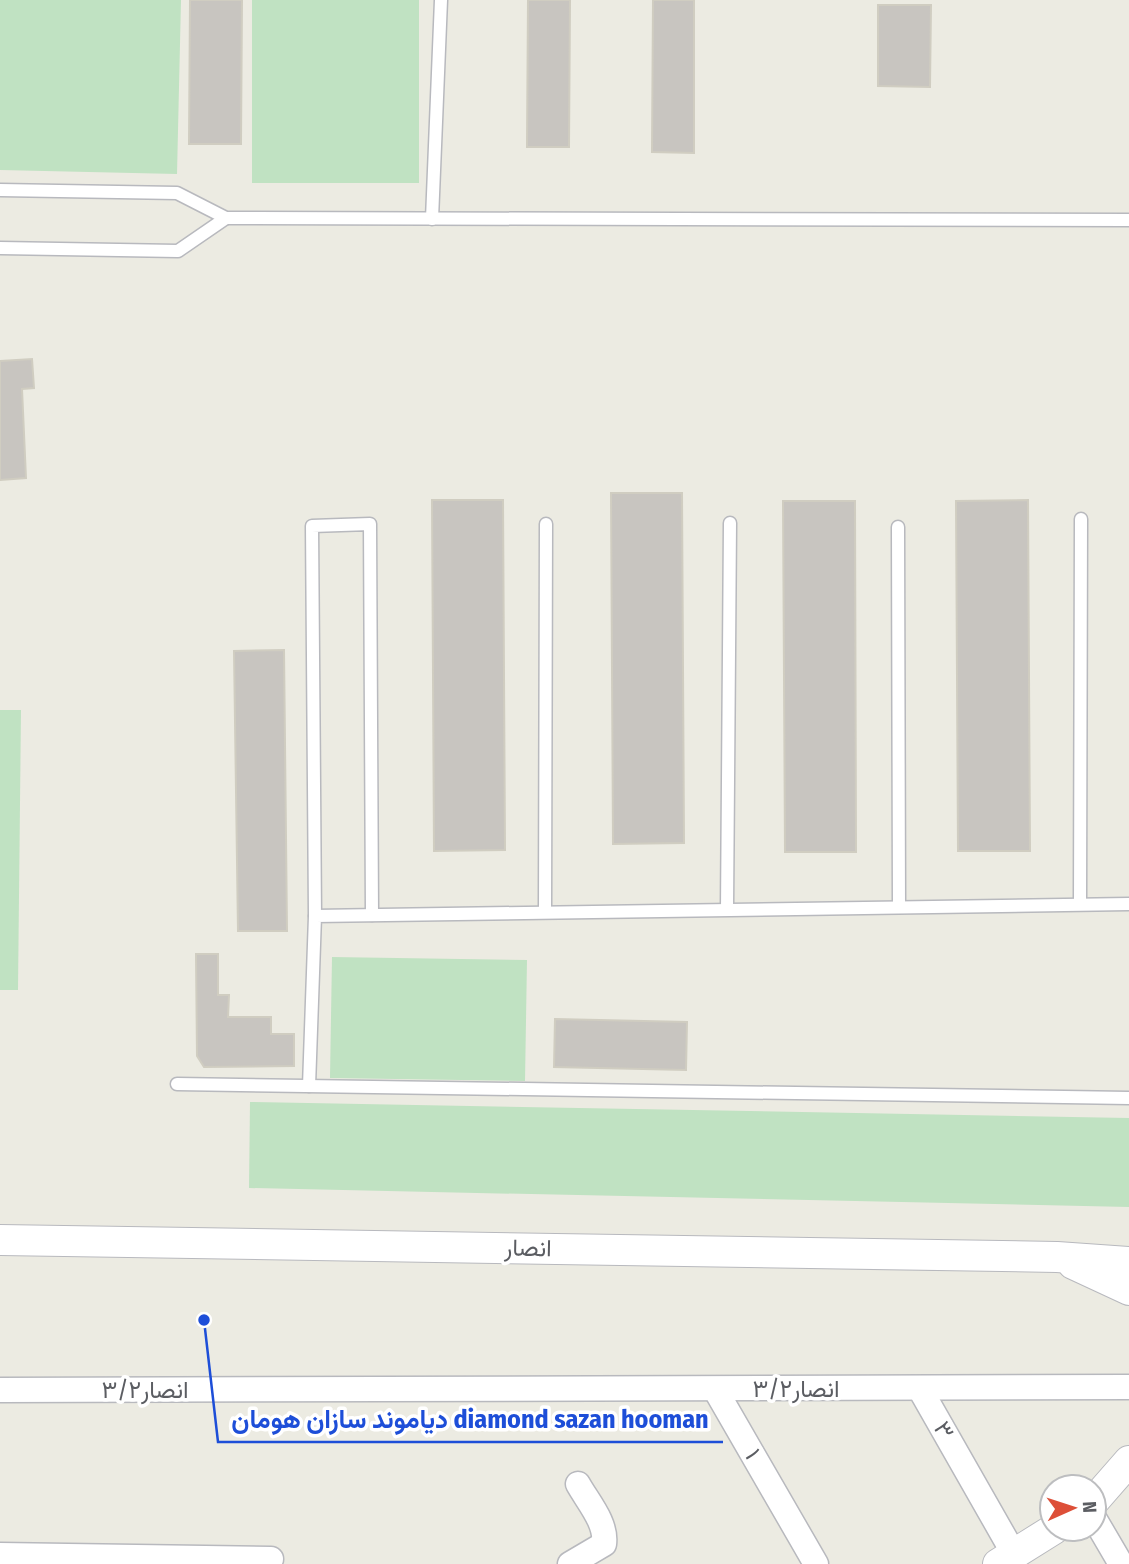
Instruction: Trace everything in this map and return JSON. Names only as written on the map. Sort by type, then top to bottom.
[{"type":"street","name":"انصار","points":[[0,1240],[1057,1257],[1129,1262]]},
{"type":"street","name":"انصار","points":[[1057,1257],[1129,1290]]},
{"type":"street","name":"انصار۳/۲","points":[[0,1390],[1129,1387]]},
{"type":"street","name":"۱","points":[[715,1389],[816,1564]]},
{"type":"street","name":"۳","points":[[920,1389],[967,1471],[1006,1559]]},
{"type":"street","points":[[1108,1486],[1129,1461]]},
{"type":"street","points":[[1108,1494],[1129,1481]]},
{"type":"street","points":[[570,1564],[604,1544],[605,1536],[578,1484]]},
{"type":"street","points":[[1006,1559],[1038,1539]]},
{"type":"street","points":[[1108,1542],[1121,1564]]},
{"type":"street","points":[[0,1555],[271,1559]]},
{"type":"lane","points":[[432,219],[440,0]]},
{"type":"lane","points":[[0,190],[177,193],[226,218],[1129,220]]},
{"type":"lane","points":[[0,248],[178,251],[226,218]]},
{"type":"lane","points":[[1080,904],[1081,519]]},
{"type":"lane","points":[[727,909],[730,523]]},
{"type":"lane","points":[[309,1086],[315,916],[312,526],[370,524],[372,915]]},
{"type":"lane","points":[[545,912],[546,524]]},
{"type":"lane","points":[[898,527],[899,907]]},
{"type":"lane","points":[[315,916],[1129,904]]},
{"type":"lane","points":[[177,1084],[1129,1098]]},
{"type":"green space","points":[[0,0],[181,0],[177,174],[0,170]]},
{"type":"green space","points":[[252,0],[419,0],[419,183],[252,183]]},
{"type":"green space","points":[[0,710],[21,710],[18,990],[0,990]]},
{"type":"green space","points":[[332,957],[527,960],[525,1081],[330,1078]]},
{"type":"green space","points":[[250,1102],[1129,1118],[1129,1207],[249,1188]]},
{"type":"building","points":[[190,0],[242,0],[241,144],[189,144]]},
{"type":"building","points":[[528,0],[570,0],[569,147],[527,147]]},
{"type":"building","points":[[653,0],[694,0],[694,153],[652,152]]},
{"type":"building","points":[[878,5],[931,5],[930,87],[878,86]]},
{"type":"building","points":[[32,359],[34,388],[22,389],[26,478],[0,480],[0,361]]},
{"type":"building","points":[[611,493],[682,493],[684,843],[613,844]]},
{"type":"building","points":[[432,500],[503,500],[505,850],[434,851]]},
{"type":"building","points":[[1028,500],[1030,851],[958,851],[956,501]]},
{"type":"building","points":[[783,501],[855,501],[856,852],[785,852]]},
{"type":"building","points":[[284,650],[287,931],[238,931],[234,651]]},
{"type":"building","points":[[196,954],[218,954],[218,995],[229,995],[228,1017],[271,1017],[271,1034],[294,1034],[294,1066],[204,1067],[197,1056]]},
{"type":"building","points":[[555,1019],[687,1022],[686,1070],[554,1067]]},
{"type":"place","name":"دیاموند سازان هومان diamond sazan hooman","points":[[204,1320]]}]
